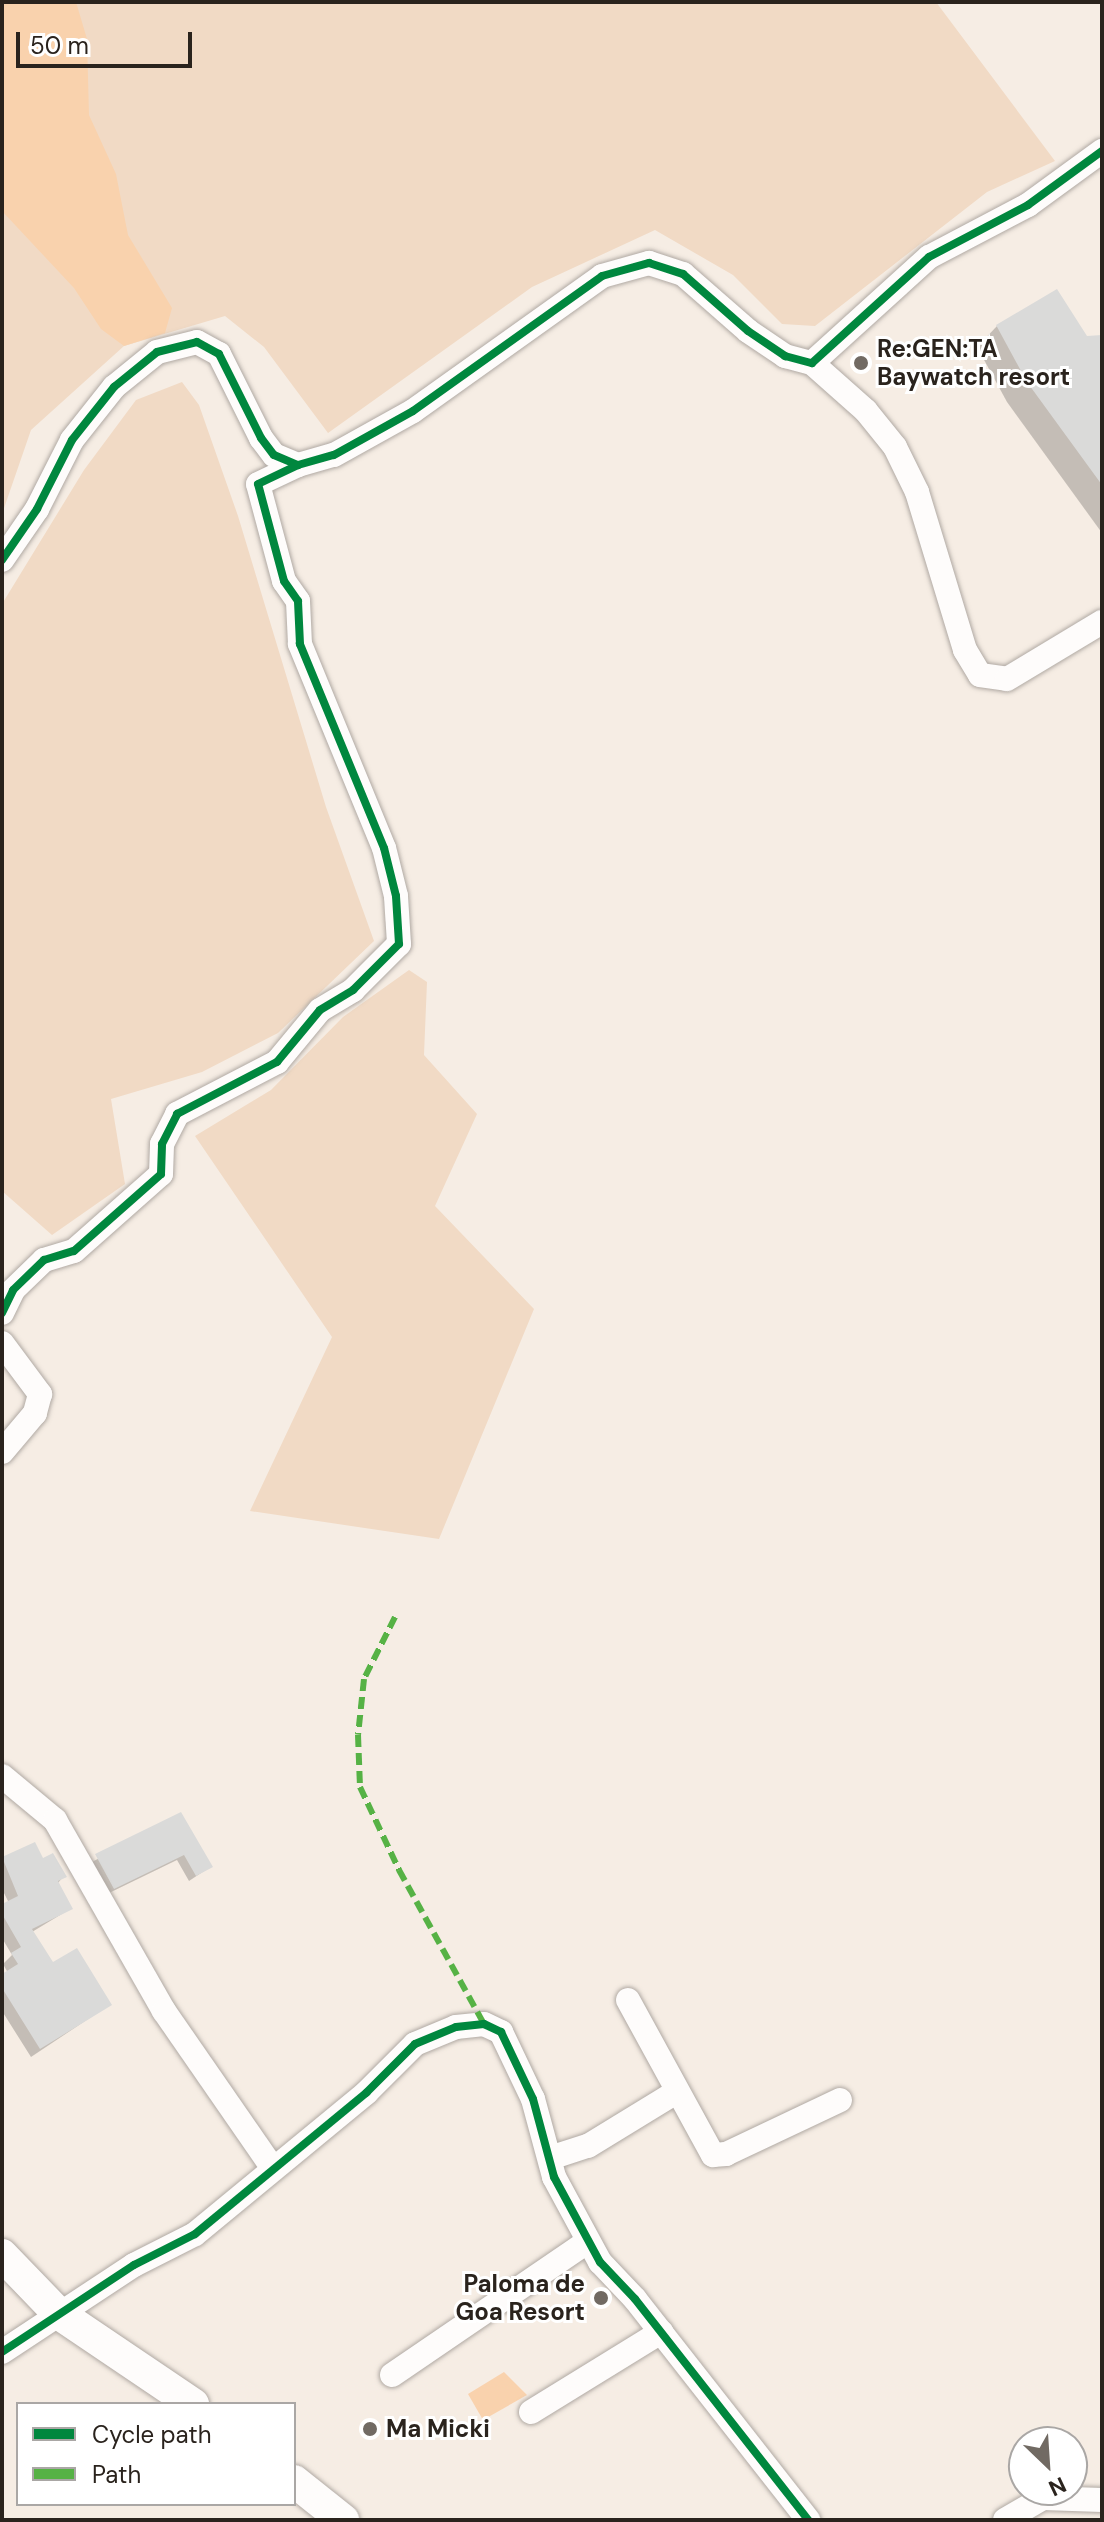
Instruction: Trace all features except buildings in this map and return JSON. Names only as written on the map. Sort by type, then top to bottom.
[{"type":"street","points":[[812,363],[929,257],[1028,205],[1102,151]]},
{"type":"street","points":[[2,1313],[13,1290],[44,1260],[74,1251],[161,1174],[162,1144],[177,1114],[277,1062],[320,1010],[353,990],[399,944],[396,896],[384,848],[300,644],[298,601],[284,581],[258,484],[298,465],[334,455],[413,411],[602,276],[649,263],[683,274],[748,331],[785,356],[812,363],[866,411],[895,447],[917,492],[965,650],[980,675],[1007,679],[1102,622]]},
{"type":"street","points":[[2,560],[37,509],[72,440],[114,387],[157,352],[197,342],[219,354],[261,438],[274,455],[298,465]]},
{"type":"street","points":[[2,1343],[40,1394],[35,1413],[2,1452]]},
{"type":"street","points":[[2,1776],[55,1820],[164,2011],[272,2167]]},
{"type":"street","points":[[628,2000],[713,2155],[726,2154],[840,2100]]},
{"type":"street","points":[[2,2352],[58,2313],[195,2234],[272,2167],[366,2093],[415,2044],[456,2027],[484,2024],[501,2032],[533,2099],[550,2158],[587,2242],[808,2520]]},
{"type":"street","points":[[550,2158],[588,2146],[676,2092]]},
{"type":"street","points":[[392,2375],[587,2242]]},
{"type":"street","points":[[2,2255],[58,2313],[190,2402]]},
{"type":"street","points":[[531,2412],[661,2332]]},
{"type":"street","points":[[296,2483],[343,2520]]},
{"type":"street","points":[[1005,2520],[1043,2498],[1102,2500]]},
{"type":"shaded area","points":[[2,2],[936,2],[1055,161],[987,192],[815,326],[782,324],[733,275],[655,230],[532,287],[328,433],[264,347],[225,316],[124,346],[31,430],[2,514]]},
{"type":"shaded area","points":[[2,2],[76,2],[87,39],[89,115],[116,174],[128,235],[172,308],[165,333],[124,346],[101,329],[74,288],[2,211]]},
{"type":"shaded area","points":[[182,382],[199,405],[238,516],[326,807],[374,941],[278,1033],[202,1072],[111,1099],[125,1184],[52,1235],[2,1191],[2,604],[84,470],[136,400]]},
{"type":"shaded area","points":[[409,970],[427,982],[424,1055],[477,1114],[435,1206],[534,1309],[439,1539],[250,1511],[332,1337],[195,1136],[271,1090],[343,1017]]},
{"type":"shaded area","points":[[504,2372],[527,2395],[483,2420],[468,2394]]},
{"type":"marked path","points":[[395,1617],[364,1679],[358,1735],[360,1787],[399,1870],[484,2024]]},
{"type":"cycle path","points":[[2,560],[37,509],[72,440],[114,387],[157,352],[197,342],[219,354],[261,438],[274,455],[298,465],[334,455],[413,411],[602,276],[649,263],[683,274],[748,331],[785,356],[812,363],[929,257],[1028,205],[1102,151]]},
{"type":"cycle path","points":[[2,1313],[13,1290],[44,1260],[74,1251],[161,1174],[162,1144],[177,1114],[277,1062],[320,1010],[353,990],[399,944],[396,896],[384,848],[300,644],[298,601],[284,581],[258,484],[298,465]]},
{"type":"cycle path","points":[[2,2352],[134,2265],[195,2234],[366,2093],[415,2044],[456,2027],[484,2024],[501,2032],[533,2099],[554,2177],[600,2262],[635,2299],[808,2520]]},
{"type":"place","name":"Re:GEN:TA Baywatch resort","points":[[861,363]]},
{"type":"place","name":"Paloma de Goa Resort","points":[[601,2298]]},
{"type":"place","name":"Ma Micki","points":[[370,2429]]}]
